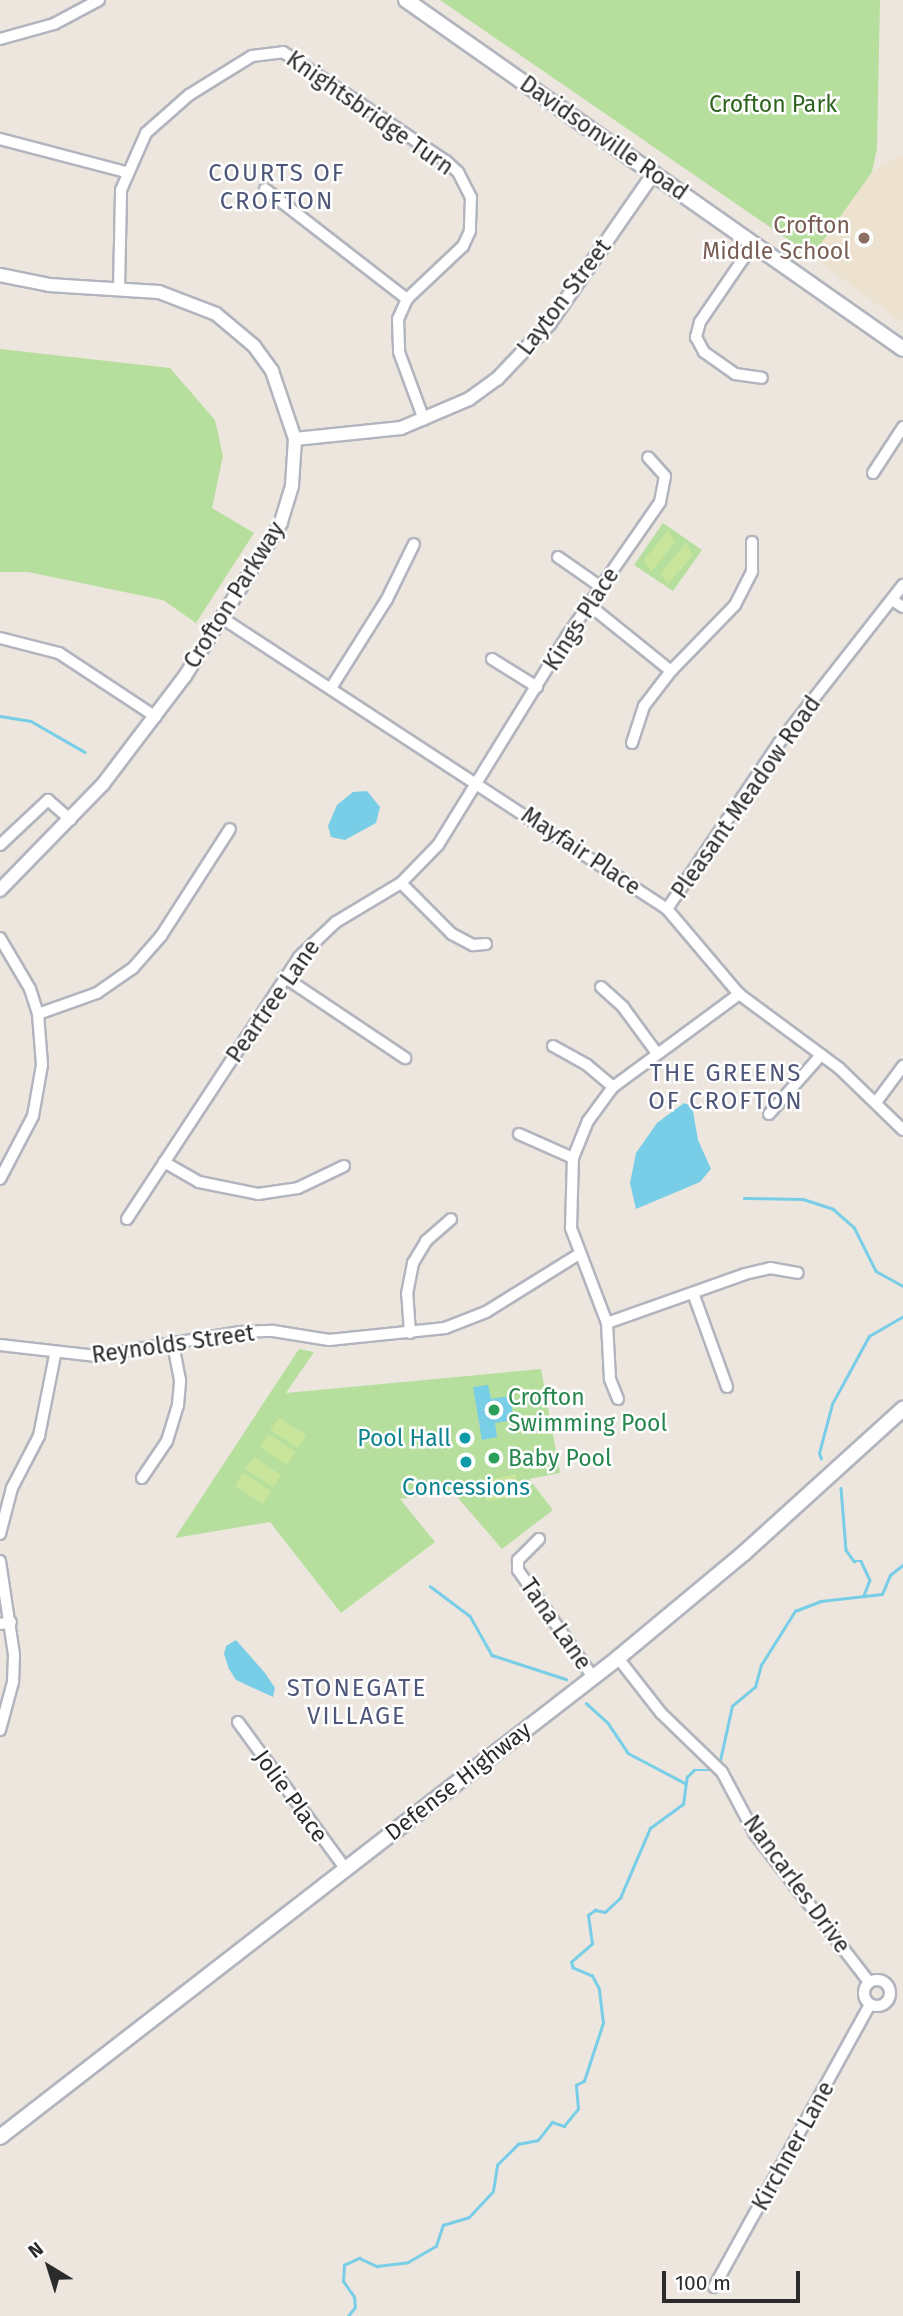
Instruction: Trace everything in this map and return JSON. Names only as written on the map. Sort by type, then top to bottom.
[{"type":"main road","name":"Davidsonville Road","points":[[406,0],[903,349]]},
{"type":"main road","name":"Defense Highway","points":[[0,2137],[618,1658],[744,1553],[903,1409]]},
{"type":"street","points":[[0,39],[54,24],[100,0]]},
{"type":"street","name":"Knightsbridge Turn","points":[[119,289],[118,207],[126,172],[146,134],[189,95],[263,51],[273,50],[297,58],[446,161],[468,190],[473,215],[463,246],[437,276],[407,299]]},
{"type":"street","points":[[0,139],[126,172]]},
{"type":"street","name":"Layton Street","points":[[295,439],[372,433],[424,420],[469,399],[535,342],[653,173]]},
{"type":"street","points":[[265,189],[407,299],[396,340],[424,420]]},
{"type":"street","points":[[754,243],[700,323],[696,337],[704,352],[735,374],[762,378]]},
{"type":"street","name":"Crofton Parkway","points":[[0,275],[49,285],[177,296],[235,327],[272,370],[295,439],[292,486],[281,523],[222,618],[156,717],[71,820],[0,890]]},
{"type":"street","points":[[873,473],[903,427]]},
{"type":"street","name":"Kings Place","points":[[479,784],[537,687],[664,491],[665,476],[648,457]]},
{"type":"street","points":[[632,744],[638,717],[671,671],[735,605],[752,571],[752,541]]},
{"type":"street","points":[[331,688],[387,599],[414,544]]},
{"type":"street","points":[[558,557],[601,587]]},
{"type":"street","name":"Pleasant Meadow Road","points":[[667,909],[779,743],[903,585]]},
{"type":"street","points":[[892,600],[903,607]]},
{"type":"street","points":[[589,605],[671,671]]},
{"type":"street","name":"Mayfair Place","points":[[222,618],[667,909],[739,994],[877,1101],[903,1130]]},
{"type":"street","points":[[0,638],[59,653],[156,717]]},
{"type":"street","points":[[492,659],[537,687]]},
{"type":"street","name":"Peartree Lane","points":[[127,1219],[284,977],[322,932],[401,883],[438,845],[479,784]]},
{"type":"street","points":[[0,845],[48,800],[71,820]]},
{"type":"street","points":[[38,1014],[97,993],[149,953],[230,829]]},
{"type":"street","points":[[401,883],[452,934],[473,945],[486,944]]},
{"type":"street","points":[[0,938],[20,967],[38,1014],[42,1065],[33,1116],[0,1178]]},
{"type":"street","points":[[284,977],[404,1058]]},
{"type":"street","points":[[601,987],[623,1007],[656,1052]]},
{"type":"street","points":[[618,1399],[610,1379],[607,1323],[579,1254],[568,1202],[573,1158],[588,1121],[613,1087],[656,1052],[739,994]]},
{"type":"street","points":[[553,1046],[587,1065],[613,1087]]},
{"type":"street","points":[[769,1114],[821,1055]]},
{"type":"street","points":[[877,1101],[903,1066]]},
{"type":"street","points":[[519,1135],[573,1158]]},
{"type":"street","points":[[164,1162],[199,1182],[258,1194],[298,1188],[344,1166]]},
{"type":"street","points":[[410,1333],[407,1294],[413,1263],[426,1241],[451,1219]]},
{"type":"street","name":"Reynolds Street","points":[[0,1345],[55,1355],[96,1356],[257,1331],[329,1340],[445,1328],[486,1312],[579,1254]]},
{"type":"street","points":[[607,1323],[770,1268],[798,1273]]},
{"type":"street","points":[[693,1293],[727,1387]]},
{"type":"street","points":[[142,1478],[166,1441],[178,1405],[180,1380],[173,1344]]},
{"type":"street","points":[[0,1534],[12,1488],[40,1436],[55,1355]]},
{"type":"street","name":"Tana Lane","points":[[539,1539],[518,1560],[518,1570],[593,1676]]},
{"type":"street","points":[[0,1561],[13,1682],[0,1730]]},
{"type":"street","name":"Nancarles Drive","points":[[618,1658],[661,1713],[722,1772],[755,1834],[869,1982],[883,1981],[890,1991],[882,2005],[870,2004]]},
{"type":"street","name":"Jolie Place","points":[[238,1722],[345,1868]]},
{"type":"street","points":[[869,1982],[863,1993],[870,2004]]},
{"type":"street","name":"Kirchner Lane","points":[[715,2287],[870,2004]]},
{"type":"shaded area","name":"Crofton Middle School","points":[[903,154],[903,323],[812,256],[854,192],[872,172]]},
{"type":"green space","name":"Crofton Park","points":[[440,0],[880,0],[877,149],[872,172],[812,256]]},
{"type":"green space","points":[[0,349],[170,368],[215,420],[223,456],[212,508],[254,533],[196,623],[163,600],[28,572],[0,572]]},
{"type":"green space","points":[[663,523],[702,550],[673,591],[634,565]]},
{"type":"green space","points":[[668,531],[675,542],[651,572],[644,560]]},
{"type":"green space","points":[[686,543],[693,555],[668,584],[661,573]]},
{"type":"green space","points":[[299,1349],[314,1352],[286,1393],[541,1369],[560,1473],[529,1479],[553,1510],[502,1549],[452,1491],[400,1499],[435,1542],[341,1613],[270,1522],[175,1538]]},
{"type":"green space","points":[[279,1418],[306,1435],[298,1448],[270,1430]]},
{"type":"green space","points":[[268,1434],[296,1452],[287,1465],[260,1447]]},
{"type":"green space","points":[[254,1457],[281,1475],[273,1487],[245,1469]]},
{"type":"green space","points":[[243,1473],[271,1491],[263,1504],[235,1486]]},
{"type":"green space","points":[[516,1474],[520,1495],[487,1501],[483,1481]]},
{"type":"water","points":[[367,791],[380,807],[376,823],[345,840],[331,837],[328,826],[337,805],[353,792]]},
{"type":"water","points":[[684,1103],[692,1106],[698,1140],[711,1169],[700,1182],[636,1209],[630,1183],[636,1153],[657,1123]]},
{"type":"water","name":"Crofton Swimming Pool","points":[[488,1385],[491,1399],[510,1396],[514,1420],[495,1423],[497,1437],[482,1440],[473,1387]]},
{"type":"water","points":[[236,1640],[275,1688],[273,1697],[236,1680],[224,1654],[226,1646]]},
{"type":"waterway","points":[[0,716],[31,721],[85,752]]},
{"type":"waterway","points":[[744,1198],[803,1199],[833,1209],[854,1227],[876,1271],[903,1286]]},
{"type":"waterway","points":[[821,1459],[819,1453],[832,1404],[869,1336],[903,1316]]},
{"type":"waterway","points":[[841,1488],[846,1550],[854,1561],[861,1561],[870,1580],[864,1596]]},
{"type":"waterway","points":[[719,1765],[732,1706],[755,1687],[761,1665],[795,1611],[821,1601],[882,1594],[890,1575],[903,1565]]},
{"type":"waterway","points":[[430,1586],[470,1616],[492,1655],[566,1679]]},
{"type":"waterway","points":[[586,1703],[608,1723],[628,1753],[685,1783]]},
{"type":"waterway","points":[[348,2316],[355,2307],[354,2297],[343,2281],[344,2265],[359,2258],[377,2266],[408,2262],[436,2246],[443,2225],[469,2217],[493,2191],[497,2165],[518,2144],[538,2140],[552,2122],[564,2126],[578,2109],[576,2085],[584,2081],[603,2023],[599,1989],[592,1976],[573,1968],[571,1962],[592,1944],[588,1915],[595,1910],[605,1912],[620,1898],[650,1828],[683,1804],[687,1777],[694,1770],[715,1770]]},
{"type":"place","name":"Crofton Middle School","points":[[864,238]]},
{"type":"place","name":"Crofton Swimming Pool","points":[[494,1410]]},
{"type":"place","name":"Pool Hall","points":[[465,1438]]},
{"type":"place","name":"Baby Pool","points":[[494,1458]]},
{"type":"place","name":"Concessions","points":[[466,1462]]},
{"type":"district","name":"COURTS OF CROFTON","points":[[277,188]]},
{"type":"district","name":"THE GREENS OF CROFTON","points":[[726,1088]]},
{"type":"district","name":"STONEGATE VILLAGE","points":[[357,1703]]}]
